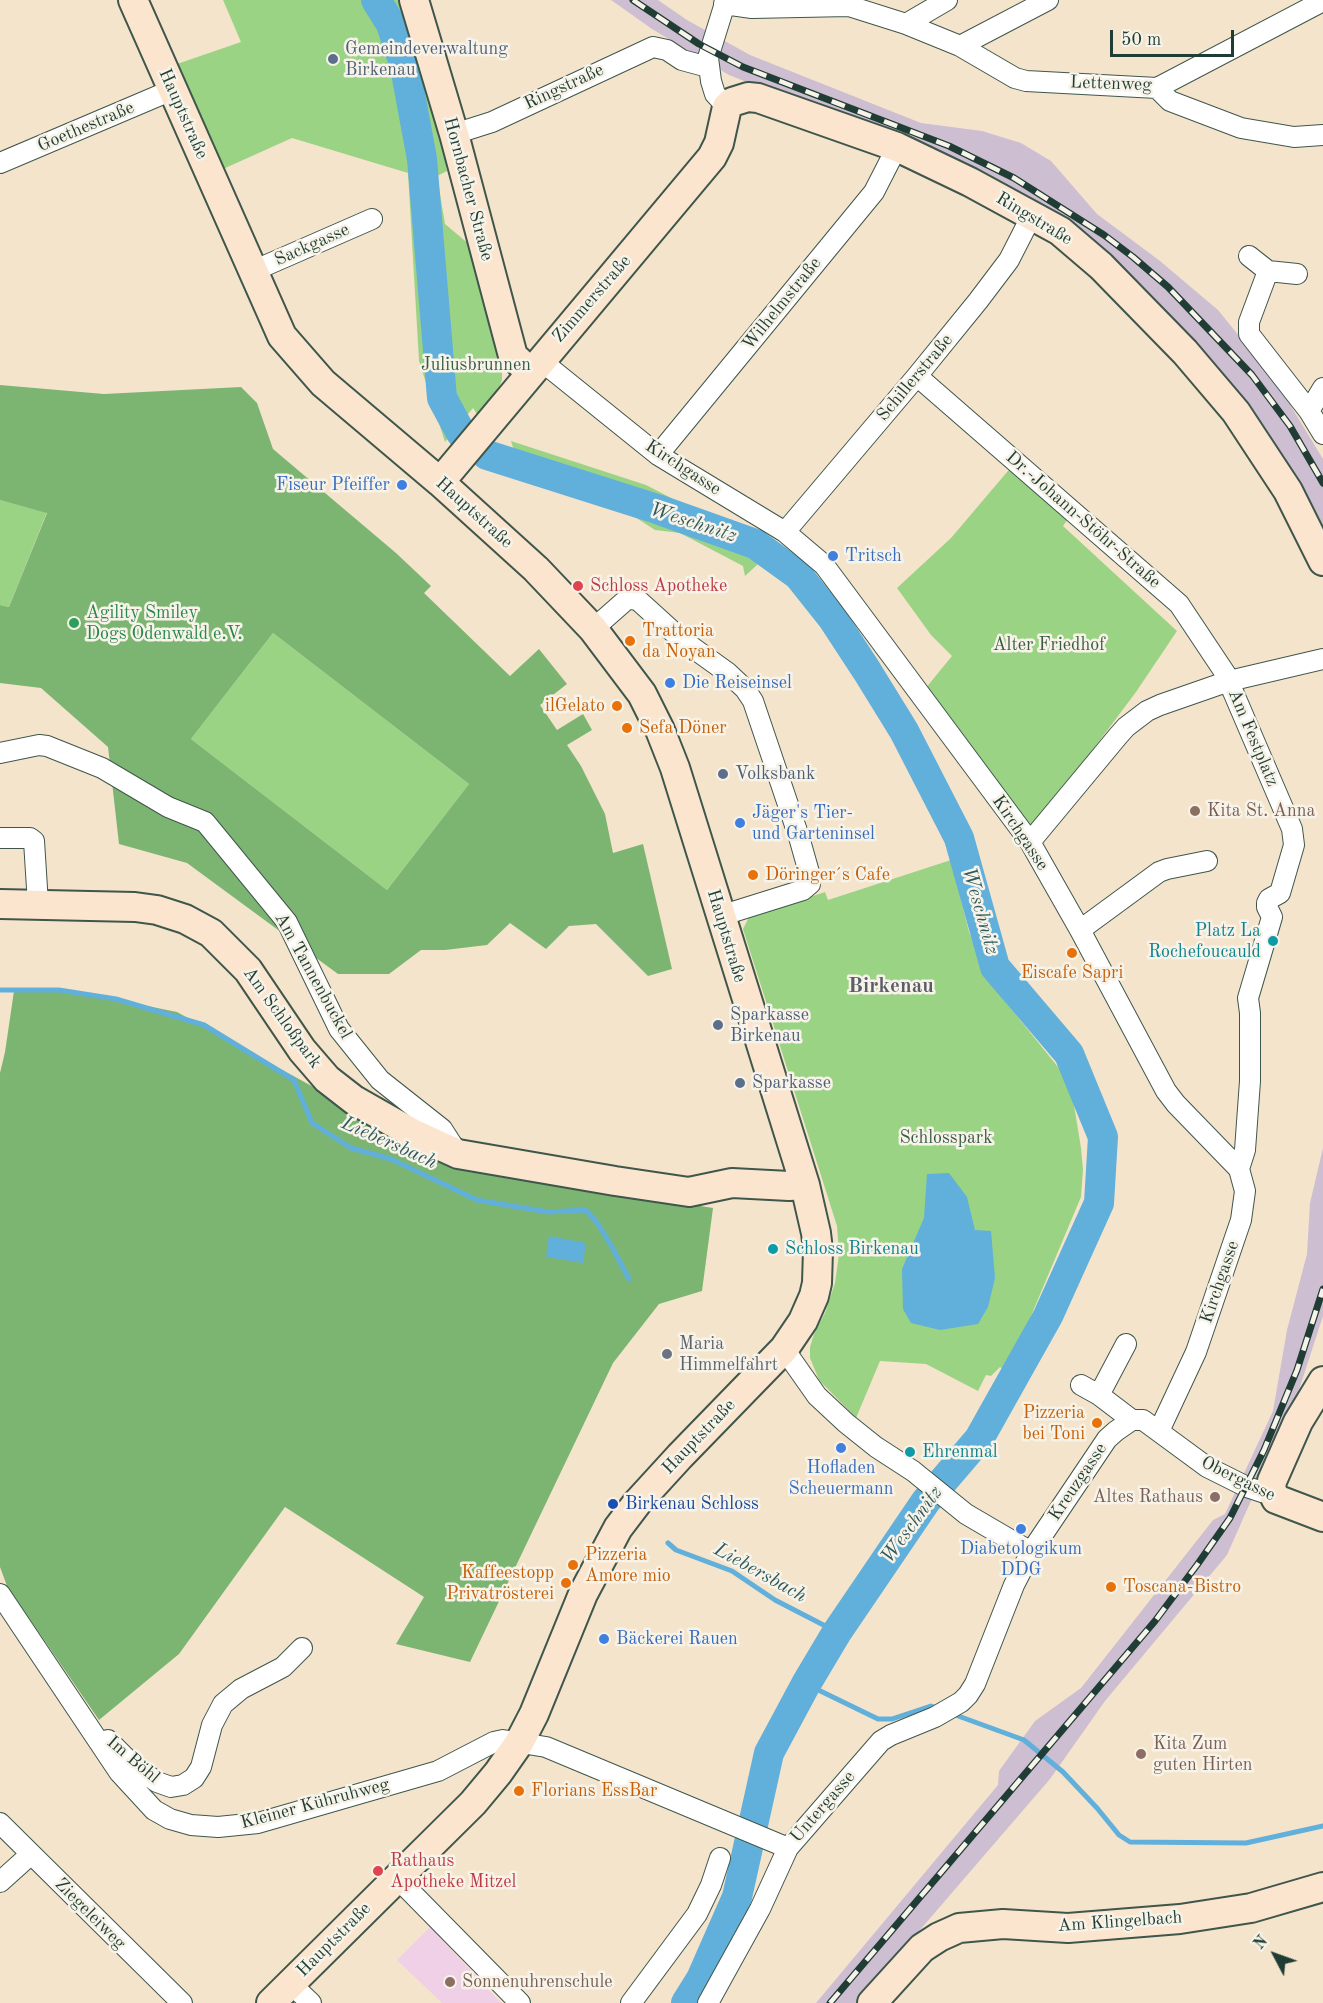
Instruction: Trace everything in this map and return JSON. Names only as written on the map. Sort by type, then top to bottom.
[{"type":"main road","name":"Hauptstraße","points":[[133,0],[282,336],[317,375],[536,569],[593,629],[642,694],[675,768],[805,1185],[816,1233],[817,1283],[803,1321],[784,1349],[680,1456],[637,1503],[618,1528],[583,1594],[534,1714],[519,1743],[498,1773],[473,1803],[271,2003]]},
{"type":"main road","name":"Hornbacher Straße","points":[[414,0],[454,134],[513,356],[535,366]]},
{"type":"main road","name":"Ringstraße","points":[[727,107],[740,98],[758,98],[897,147],[970,182],[1060,231],[1101,266],[1185,352],[1236,412],[1288,491],[1323,561]]},
{"type":"main road","name":"Zimmerstraße","points":[[440,482],[712,157],[719,143],[727,107]]},
{"type":"main road","name":"Am Schloßpark","points":[[0,904],[157,910],[185,919],[210,933],[248,970],[302,1050],[327,1079],[354,1100],[403,1128],[458,1154],[690,1192],[732,1183],[805,1185]]},
{"type":"main road","points":[[1271,1492],[1272,1482],[1298,1422],[1323,1381]]},
{"type":"main road","name":"Obergasse","points":[[1271,1492],[1276,1499],[1323,1517]]},
{"type":"main road","name":"Am Klingelbach","points":[[872,2003],[922,1948],[959,1928],[1003,1924],[1068,1928],[1180,1919],[1251,1908],[1323,1887]]},
{"type":"street","points":[[906,24],[947,0]]},
{"type":"street","points":[[960,46],[1048,0]]},
{"type":"street","name":"Lettenweg","points":[[725,2],[752,8],[849,6],[906,24],[960,46],[1005,74],[1026,81],[1157,88],[1323,1]]},
{"type":"street","points":[[725,2],[708,58],[715,94],[727,107]]},
{"type":"street","name":"Ringstraße","points":[[454,134],[492,122],[653,47],[667,50],[682,60],[708,58]]},
{"type":"street","points":[[1157,88],[1170,101],[1240,128],[1294,137],[1323,135]]},
{"type":"street","name":"Goethestraße","points":[[0,163],[172,90]]},
{"type":"street","name":"Wilhelmstraße","points":[[658,454],[874,192],[897,147]]},
{"type":"street","name":"Schillerstraße","points":[[785,532],[917,376],[1009,260],[1032,215]]},
{"type":"street","name":"Sackgasse","points":[[253,271],[372,219]]},
{"type":"street","points":[[1249,256],[1268,271],[1297,274]]},
{"type":"street","points":[[1268,271],[1249,322],[1249,334],[1309,411],[1323,434]]},
{"type":"street","name":"Kirchgasse","points":[[535,366],[658,454],[785,532],[824,565],[1030,842],[1166,1091],[1239,1169],[1245,1191],[1241,1220],[1191,1364],[1159,1431]]},
{"type":"street","name":"Dr.-Johann-Stöhr-Straße","points":[[917,376],[1179,604],[1229,681]]},
{"type":"street","points":[[1309,411],[1323,388]]},
{"type":"street","points":[[593,629],[626,600],[639,601],[682,640],[728,673],[745,689],[753,701],[796,827],[810,876],[810,884],[803,890],[720,916]]},
{"type":"street","points":[[1030,842],[1118,736],[1137,718],[1160,705],[1229,681],[1323,659]]},
{"type":"street","name":"Am Festplatz","points":[[1229,681],[1292,829],[1294,845],[1280,894],[1269,898],[1267,903],[1272,917],[1248,998],[1250,1081],[1245,1150],[1239,1169]]},
{"type":"street","name":"Am Tannenbuckel","points":[[0,753],[39,745],[46,746],[102,768],[168,807],[205,822],[287,922],[339,1029],[380,1080],[442,1129],[458,1154]]},
{"type":"street","points":[[0,838],[30,838],[34,841],[38,904]]},
{"type":"street","points":[[1080,930],[1159,872],[1167,868],[1207,861]]},
{"type":"street","points":[[1099,1395],[1126,1344]]},
{"type":"street","points":[[784,1349],[817,1395],[876,1448],[899,1460],[966,1514],[1031,1552]]},
{"type":"street","points":[[1081,1385],[1099,1395],[1132,1420],[1143,1420],[1159,1431]]},
{"type":"street","name":"Kreuzgasse","points":[[1031,1552],[1107,1439],[1132,1420]]},
{"type":"street","name":"Obergasse","points":[[1159,1431],[1207,1467],[1262,1492],[1271,1492]]},
{"type":"street","name":"Untergasse","points":[[519,1743],[546,1747],[788,1848],[881,1741],[935,1717],[955,1706],[968,1695],[975,1684],[1014,1585],[1031,1552]]},
{"type":"street","name":"Kleiner Kühruhweg","points":[[0,1594],[81,1712],[118,1772],[154,1810],[170,1819],[218,1827],[258,1823],[438,1771],[494,1742],[503,1740],[519,1743]]},
{"type":"street","name":"Im Böhl","points":[[81,1712],[122,1755],[157,1782],[171,1787],[183,1785],[194,1778],[201,1767],[212,1725],[223,1704],[241,1689],[289,1663],[302,1648]]},
{"type":"street","name":"Ziegeleiweg","points":[[0,1823],[182,2003]]},
{"type":"street","points":[[708,2003],[760,1909],[788,1848]]},
{"type":"street","points":[[0,1882],[30,1855]]},
{"type":"street","points":[[631,2003],[697,1914],[711,1885],[720,1858]]},
{"type":"street","points":[[397,1878],[520,2003]]},
{"type":"street","points":[[290,1983],[311,2003]]},
{"type":"shaded area","points":[[611,0],[658,0],[687,20],[750,55],[921,123],[982,131],[1021,143],[1051,161],[1097,214],[1160,261],[1218,310],[1275,380],[1323,459],[1323,543],[1185,338],[949,163],[729,75],[652,29]]},
{"type":"shaded area","points":[[1323,1148],[1323,1316],[1296,1399],[1227,1555],[1105,1701],[1050,1779],[857,2003],[816,2003],[998,1785],[999,1771],[1035,1721],[1081,1688],[1213,1520],[1225,1514],[1273,1411],[1287,1330],[1307,1254],[1310,1203]]},
{"type":"shaded area","name":"Sonnenuhrenschule","points":[[430,1927],[501,2003],[442,2003],[397,1960]]},
{"type":"green space","name":"Juliusbrunnen","points":[[223,0],[398,0],[415,24],[436,103],[447,171],[437,176],[445,224],[482,255],[475,265],[502,369],[502,380],[498,390],[477,414],[473,408],[445,442],[419,361],[408,173],[292,138],[223,169],[177,64],[241,42]]},
{"type":"green space","points":[[0,385],[104,394],[241,387],[257,403],[273,449],[396,553],[431,586],[424,593],[510,676],[539,649],[567,684],[540,705],[557,730],[583,714],[592,730],[567,745],[581,766],[605,814],[613,853],[643,844],[672,969],[648,976],[596,924],[569,926],[546,949],[510,923],[487,945],[445,950],[421,950],[389,974],[338,974],[187,863],[119,844],[108,747],[41,688],[0,683],[0,605],[9,607],[47,513],[0,500]],"holes":[[[273,633],[469,784],[387,890],[191,739]]]},
{"type":"green space","points":[[511,441],[646,485],[706,516],[763,553],[757,565],[745,576],[743,566],[680,533],[655,530],[598,493],[541,476],[517,460]]},
{"type":"green space","name":"Alter Friedhof","points":[[1013,465],[1071,515],[1063,526],[1177,631],[1136,692],[1037,824],[1024,824],[925,689],[952,656],[931,635],[897,588],[951,538]]},
{"type":"green space","points":[[0,500],[47,512],[9,607],[0,605]]},
{"type":"green space","points":[[273,633],[469,784],[387,890],[191,739]]},
{"type":"green space","name":"Schlosspark","points":[[951,860],[969,932],[985,969],[1000,995],[1066,1077],[1074,1105],[1081,1148],[1083,1170],[1081,1197],[1015,1354],[1004,1370],[1000,1367],[991,1376],[986,1375],[978,1391],[926,1364],[880,1361],[856,1418],[819,1380],[810,1358],[810,1347],[814,1334],[825,1313],[835,1283],[839,1254],[837,1226],[743,929],[749,917],[825,892],[828,900]]},
{"type":"green space","points":[[14,991],[79,992],[177,1012],[459,1167],[713,1208],[702,1291],[659,1304],[613,1363],[470,1662],[396,1644],[424,1597],[285,1507],[179,1654],[99,1720],[7,1586],[0,1567],[0,1073]]},
{"type":"water","points":[[949,1173],[967,1197],[975,1230],[991,1231],[995,1278],[988,1307],[978,1324],[940,1330],[911,1323],[903,1309],[902,1269],[924,1218],[927,1174]]},
{"type":"water","points":[[549,1236],[586,1243],[583,1263],[546,1257]]},
{"type":"waterway","name":"Weschnitz","points":[[376,0],[391,24],[405,67],[422,159],[442,398],[461,433],[487,455],[657,509],[755,544],[798,575],[833,619],[904,731],[959,838],[995,967],[1069,1054],[1103,1137],[1099,1203],[1048,1316],[979,1439],[926,1501],[837,1632],[769,1753],[737,1897],[701,1979],[686,2003]]},
{"type":"waterway","name":"Liebersbach","points":[[0,990],[59,990],[116,999],[204,1025],[294,1080],[312,1123],[351,1148],[391,1159],[477,1200],[548,1212],[586,1210],[598,1224],[629,1279]]},
{"type":"waterway","name":"Liebersbach","points":[[668,1543],[676,1550],[732,1571],[775,1600],[837,1632]]},
{"type":"waterway","points":[[806,1684],[878,1719],[892,1719],[931,1706],[939,1709]]},
{"type":"waterway","points":[[950,1713],[1024,1740],[1063,1772],[1119,1835],[1130,1842],[1246,1843],[1323,1826]]},
{"type":"railway","points":[[633,0],[699,44],[743,67],[949,146],[1014,178],[1104,235],[1168,287],[1252,375],[1290,426],[1323,483]]},
{"type":"railway","points":[[830,2003],[1155,1621],[1230,1518],[1264,1450],[1297,1370],[1323,1289]]},
{"type":"place","name":"Gemeindeverwaltung Birkenau","points":[[333,59]]},
{"type":"place","name":"Fiseur Pfeiffer","points":[[402,485]]},
{"type":"place","name":"Tritsch","points":[[833,556]]},
{"type":"place","name":"Schloss Apotheke","points":[[578,586]]},
{"type":"place","name":"Agility Smiley Dogs Odenwald e.V.","points":[[74,623]]},
{"type":"place","name":"Trattoria da Noyan","points":[[630,641]]},
{"type":"place","name":"Die Reiseinsel","points":[[670,683]]},
{"type":"place","name":"ilGelato","points":[[617,706]]},
{"type":"place","name":"Sefa Döner","points":[[627,728]]},
{"type":"place","name":"Volksbank","points":[[723,774]]},
{"type":"place","name":"Kita St. Anna","points":[[1195,811]]},
{"type":"place","name":"Jäger's Tier- und Garteninsel","points":[[740,823]]},
{"type":"place","name":"Döringer´s Cafe","points":[[753,875]]},
{"type":"place","name":"Platz La Rochefoucauld","points":[[1273,941]]},
{"type":"place","name":"Eiscafe Sapri","points":[[1072,953]]},
{"type":"place","name":"Sparkasse Birkenau","points":[[718,1025]]},
{"type":"place","name":"Sparkasse","points":[[740,1083]]},
{"type":"place","name":"Schloss Birkenau","points":[[773,1249]]},
{"type":"place","name":"Maria Himmelfahrt","points":[[667,1354]]},
{"type":"place","name":"Pizzeria bei Toni","points":[[1097,1423]]},
{"type":"place","name":"Hofladen Scheuermann","points":[[841,1448]]},
{"type":"place","name":"Ehrenmal","points":[[910,1452]]},
{"type":"place","name":"Altes Rathaus","points":[[1215,1497]]},
{"type":"place","name":"Birkenau Schloss","points":[[613,1504]]},
{"type":"place","name":"Diabetologikum DDG","points":[[1021,1529]]},
{"type":"place","name":"Pizzeria Amore mio","points":[[573,1565]]},
{"type":"place","name":"Kaffeestopp Privatrösterei","points":[[566,1583]]},
{"type":"place","name":"Toscana-Bistro","points":[[1111,1587]]},
{"type":"place","name":"Bäckerei Rauen","points":[[604,1639]]},
{"type":"place","name":"Kita Zum guten Hirten","points":[[1141,1754]]},
{"type":"place","name":"Florians EssBar","points":[[519,1791]]},
{"type":"place","name":"Rathaus Apotheke Mitzel","points":[[378,1871]]},
{"type":"place","name":"Sonnenuhrenschule","points":[[450,1982]]},
{"type":"district","name":"Birkenau","points":[[891,986]]}]
